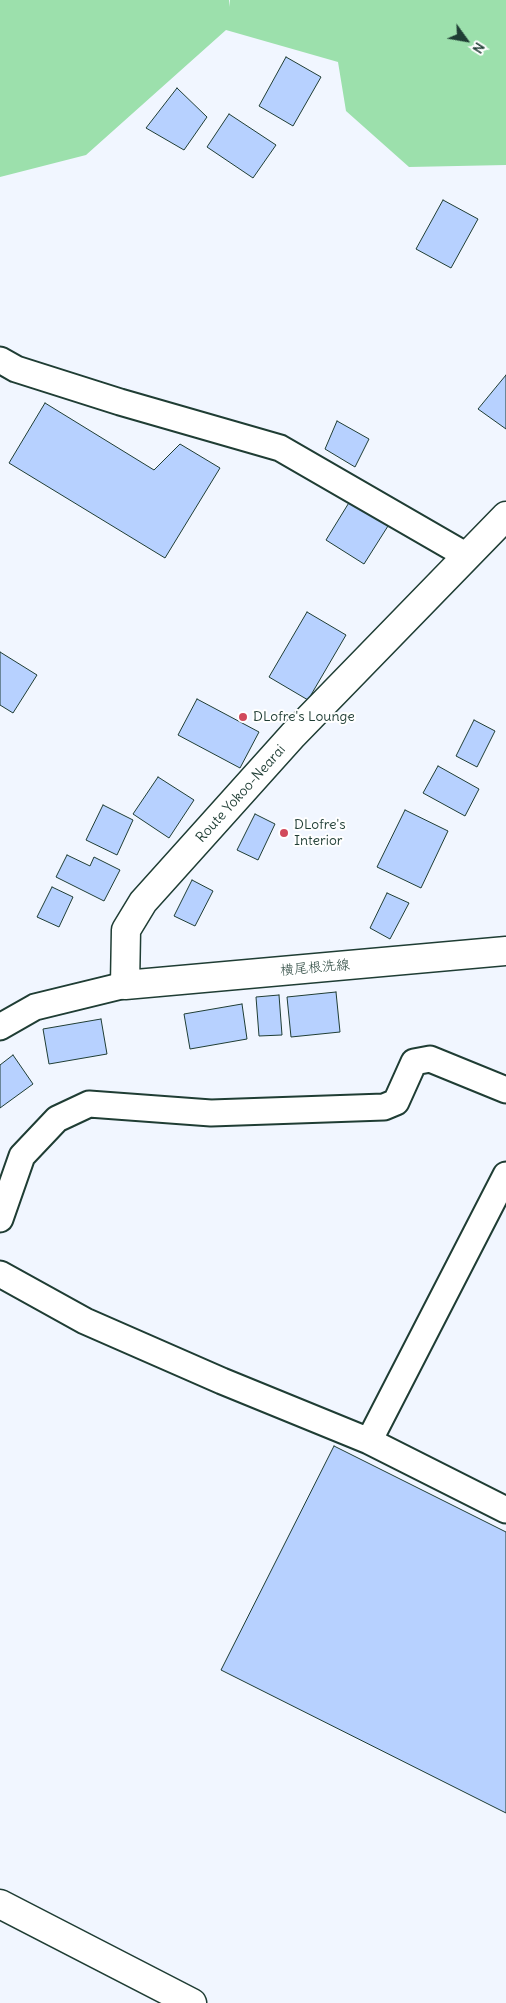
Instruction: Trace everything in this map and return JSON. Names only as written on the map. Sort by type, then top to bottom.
[{"type":"main road","name":"Route Yokoo-Nearai","points":[[125,985],[126,930],[143,902],[293,735],[506,516]]},
{"type":"main road","name":"横尾根洗線","points":[[125,985],[506,951]]},
{"type":"main road","points":[[0,1904],[192,2003]]},
{"type":"street","points":[[0,360],[16,369],[120,402],[280,448],[468,556]]},
{"type":"street","points":[[0,1027],[35,1006],[125,985]]},
{"type":"street","points":[[0,1219],[22,1156],[57,1119],[89,1104],[211,1113],[384,1107],[396,1102],[414,1062],[430,1059],[506,1090]]},
{"type":"street","points":[[369,1441],[506,1175]]},
{"type":"street","points":[[0,1274],[85,1321],[222,1381],[369,1441],[506,1510]]},
{"type":"green space","points":[[0,0],[229,0],[229,7],[230,0],[506,0],[506,165],[409,167],[346,111],[338,62],[226,30],[86,155],[0,177]]},
{"type":"building","points":[[286,57],[321,77],[293,126],[259,106]]},
{"type":"building","points":[[177,88],[207,117],[184,150],[146,128]]},
{"type":"building","points":[[229,114],[276,145],[253,178],[207,147]]},
{"type":"building","points":[[443,200],[478,219],[451,268],[416,249]]},
{"type":"building","points":[[506,375],[506,429],[478,409]]},
{"type":"building","points":[[45,403],[154,470],[180,444],[220,468],[165,558],[9,463]]},
{"type":"building","points":[[337,421],[369,439],[355,467],[325,449]]},
{"type":"building","points":[[350,501],[388,526],[364,564],[326,540]]},
{"type":"building","points":[[307,612],[346,635],[308,700],[269,677]]},
{"type":"building","points":[[0,652],[37,675],[13,713],[0,705]]},
{"type":"building","points":[[197,699],[259,732],[240,768],[178,735]]},
{"type":"building","points":[[474,720],[495,731],[477,767],[456,756]]},
{"type":"building","points":[[438,766],[479,789],[465,816],[423,793]]},
{"type":"building","points":[[158,777],[194,800],[169,838],[133,814]]},
{"type":"building","points":[[103,805],[133,820],[117,855],[86,840]]},
{"type":"building","points":[[405,810],[448,831],[421,888],[377,867]]},
{"type":"building","points":[[255,814],[275,824],[258,860],[237,850]]},
{"type":"building","points":[[67,855],[90,866],[94,857],[120,870],[104,901],[56,877]]},
{"type":"building","points":[[192,880],[213,891],[195,926],[174,916]]},
{"type":"building","points":[[52,887],[73,897],[59,927],[37,917]]},
{"type":"building","points":[[387,893],[409,903],[390,939],[370,928]]},
{"type":"building","points":[[336,992],[340,1032],[291,1037],[287,997]]},
{"type":"building","points":[[279,995],[282,1035],[259,1036],[256,997]]},
{"type":"building","points":[[242,1004],[247,1039],[190,1049],[184,1014]]},
{"type":"building","points":[[101,1019],[107,1054],[49,1064],[43,1029]]},
{"type":"building","points":[[13,1055],[33,1084],[0,1108],[0,1065]]},
{"type":"building","points":[[334,1446],[506,1532],[506,1813],[221,1670]]},
{"type":"place","name":"DLofre's Lounge","points":[[243,717]]},
{"type":"place","name":"DLofre's Interior","points":[[284,833]]}]
